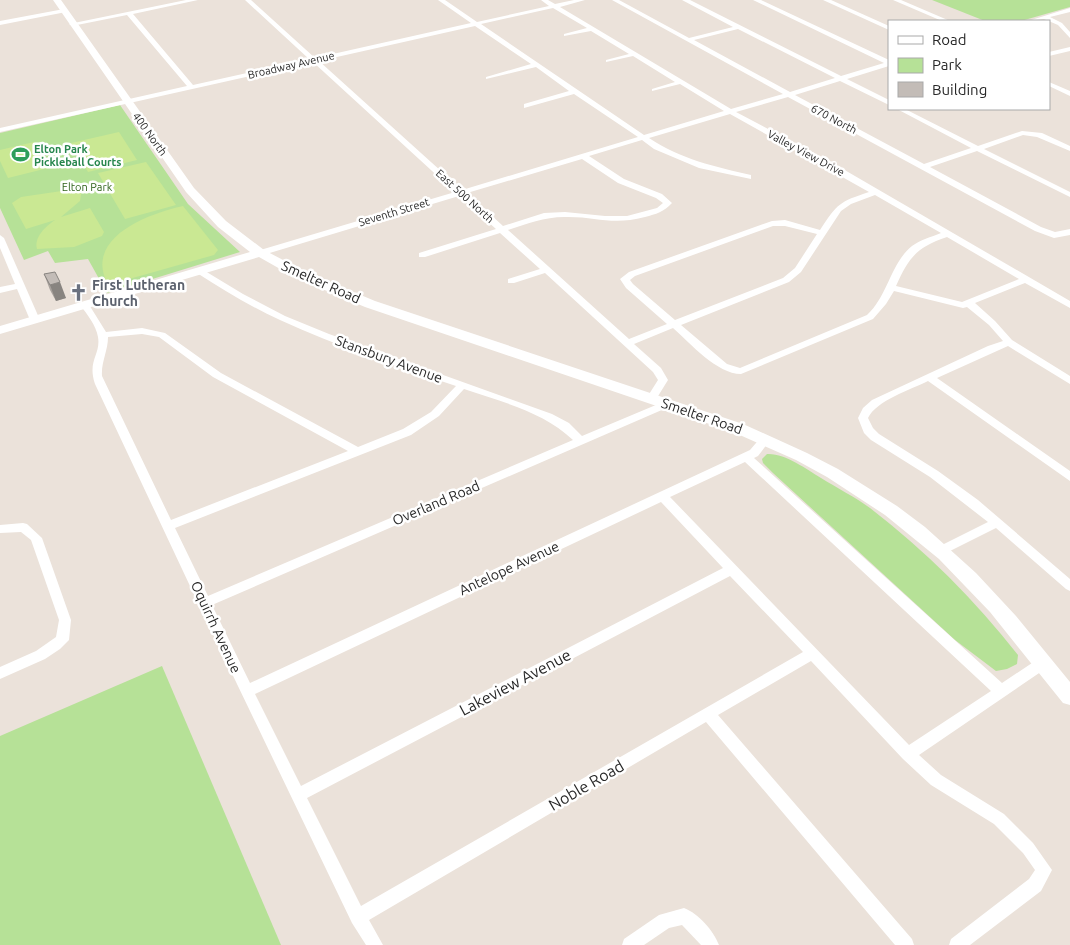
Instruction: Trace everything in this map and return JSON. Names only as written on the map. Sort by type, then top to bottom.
[{"type":"street","name":"400 North","points":[[57,0],[127,102],[200,202],[228,229],[260,253]]},
{"type":"street","points":[[72,24],[195,0]]},
{"type":"street","name":"East 500 North","points":[[248,0],[662,376],[663,380],[651,399]]},
{"type":"street","points":[[441,0],[665,151],[692,163],[748,177]]},
{"type":"street","name":"Valley View Drive","points":[[544,0],[729,111],[876,192],[1070,305]]},
{"type":"street","name":"Broadway Avenue","points":[[0,130],[582,0]]},
{"type":"street","name":"670 North","points":[[615,0],[1038,229],[1054,235],[1070,232]]},
{"type":"street","points":[[685,0],[888,102]]},
{"type":"street","points":[[756,0],[888,63]]},
{"type":"street","points":[[826,0],[888,28]]},
{"type":"street","points":[[896,0],[945,20]]},
{"type":"street","points":[[1034,20],[1070,10]]},
{"type":"street","points":[[0,22],[64,11]]},
{"type":"street","points":[[129,13],[191,87]]},
{"type":"street","points":[[1044,17],[1060,24],[1070,36]]},
{"type":"street","points":[[688,40],[739,27]]},
{"type":"street","points":[[566,36],[592,29]]},
{"type":"street","points":[[1050,54],[1070,49]]},
{"type":"street","points":[[608,61],[635,54]]},
{"type":"street","name":"Seventh Street","points":[[0,330],[888,63]]},
{"type":"street","points":[[488,78],[537,66]]},
{"type":"street","points":[[654,90],[681,82]]},
{"type":"street","points":[[1050,84],[1070,94]]},
{"type":"street","points":[[527,106],[575,91]]},
{"type":"street","points":[[902,110],[1070,195]]},
{"type":"street","points":[[924,167],[1019,133],[1042,136],[1070,150]]},
{"type":"street","points":[[422,255],[537,218],[558,214],[605,219],[627,219],[660,210],[668,203],[659,196],[621,181],[582,155]]},
{"type":"street","points":[[626,343],[786,280],[798,270],[841,206],[876,192]]},
{"type":"street","points":[[822,233],[785,223],[772,224],[627,276],[625,279],[629,286],[723,366],[735,371],[748,370],[866,320],[880,308],[913,249],[947,234]]},
{"type":"street","points":[[0,238],[35,320]]},
{"type":"street","name":"Smelter Road","points":[[260,253],[301,275],[370,304],[766,439],[824,468],[864,492],[940,551],[969,577],[1005,615],[1070,697]]},
{"type":"street","points":[[511,281],[546,270]]},
{"type":"street","name":"Stansbury Avenue","points":[[200,271],[234,294],[296,325],[548,416],[565,426],[581,441]]},
{"type":"street","points":[[891,287],[955,304],[970,304],[1026,279]]},
{"type":"street","points":[[0,290],[20,285]]},
{"type":"street","points":[[970,304],[992,323],[1009,342],[1070,381]]},
{"type":"street","points":[[85,305],[102,335],[142,331],[162,335],[217,375],[357,452]]},
{"type":"street","name":"Oquirrh Avenue","points":[[102,335],[103,343],[96,361],[97,376],[298,796],[358,917],[375,945]]},
{"type":"street","points":[[1009,342],[991,348],[876,402],[867,410],[863,418],[868,430],[879,440],[941,479],[998,522],[1070,586]]},
{"type":"street","points":[[929,377],[1070,476]]},
{"type":"street","points":[[168,526],[357,452],[421,424],[435,414],[462,385]]},
{"type":"street","name":"Overland Road","points":[[204,603],[667,404]]},
{"type":"street","name":"Antelope Avenue","points":[[247,691],[746,457],[754,453],[766,439]]},
{"type":"street","points":[[746,457],[1001,692]]},
{"type":"street","points":[[662,496],[908,754],[936,780],[999,819],[1028,848],[1044,870],[1034,885],[957,945]]},
{"type":"street","points":[[940,551],[998,522]]},
{"type":"street","points":[[0,529],[23,527],[36,538],[65,620],[62,640],[40,656],[0,673]]},
{"type":"street","name":"Lakeview Avenue","points":[[298,796],[732,569]]},
{"type":"street","name":"Noble Road","points":[[358,917],[813,654]]},
{"type":"street","points":[[908,754],[1043,663]]},
{"type":"street","points":[[708,714],[906,945]]},
{"type":"street","points":[[630,945],[665,922],[684,916],[702,933],[711,945]]},
{"type":"green space","points":[[932,0],[1070,0],[1070,7],[1024,20],[982,20]]},
{"type":"green space","name":"Elton Park","points":[[120,105],[188,204],[240,252],[107,293],[88,259],[55,263],[48,251],[24,260],[0,208],[0,133]]},
{"type":"green space","points":[[119,132],[137,160],[88,172],[71,143]]},
{"type":"green space","name":"Elton Park Pickleball Courts","points":[[34,142],[48,168],[8,178],[0,161],[0,150]]},
{"type":"green space","points":[[146,162],[176,205],[125,219],[98,173]]},
{"type":"green space","points":[[82,188],[80,201],[61,217],[90,208],[104,232],[102,236],[74,247],[37,249],[39,236],[55,220],[26,229],[12,203],[21,197]]},
{"type":"green space","points":[[183,206],[218,250],[214,255],[108,285],[103,268],[104,254],[111,241],[137,222]]},
{"type":"green space","points":[[767,454],[781,456],[802,466],[864,504],[891,524],[949,577],[985,615],[1018,655],[1017,664],[1007,669],[996,671],[955,640],[773,473],[763,463],[762,459]]},
{"type":"green space","points":[[162,666],[281,945],[0,945],[0,736]]},
{"type":"building","points":[[55,272],[60,282],[50,285],[44,274]]},
{"type":"place","name":"Elton Park Pickleball Courts","points":[[20,155]]},
{"type":"place","name":"First Lutheran Church","points":[[78,293]]}]
